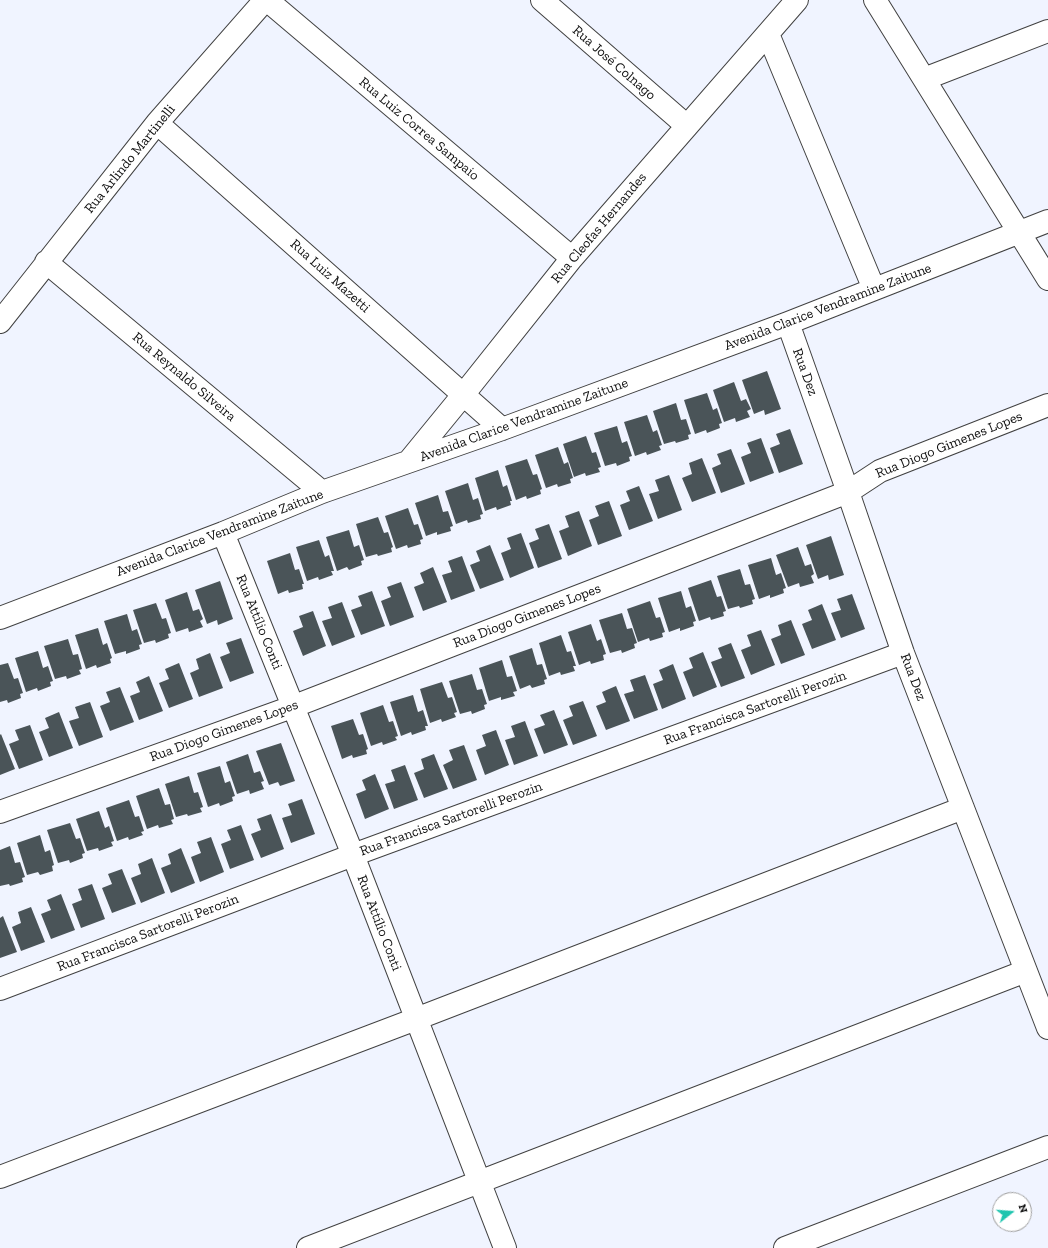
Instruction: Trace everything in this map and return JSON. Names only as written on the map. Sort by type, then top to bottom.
[{"type":"street","name":"Rua Arlindo Martinelli","points":[[0,322],[157,123],[266,0]]},
{"type":"street","name":"Rua Luiz Correa Sampaio","points":[[266,0],[572,258]]},
{"type":"street","name":"Rua José Colnago","points":[[542,0],[687,126]]},
{"type":"street","name":"Rua Cleofas Hernandes","points":[[409,461],[572,258],[797,0]]},
{"type":"street","points":[[875,0],[1048,279]]},
{"type":"street","points":[[924,79],[1048,31]]},
{"type":"street","points":[[768,34],[874,289]]},
{"type":"street","name":"Rua Luiz Mazetti","points":[[157,123],[502,429]]},
{"type":"street","name":"Avenida Clarice Vendramine Zaitune","points":[[0,618],[223,533],[322,492],[502,429],[788,323],[1048,221]]},
{"type":"street","name":"Rua Reynaldo Silveira","points":[[46,262],[322,492]]},
{"type":"street","name":"Rua Dez","points":[[788,323],[903,653],[1048,1028]]},
{"type":"street","name":"Rua Diogo Gimenes Lopes","points":[[0,812],[292,707],[848,492],[880,471],[1048,405]]},
{"type":"street","name":"Rua Attílio Conti","points":[[223,533],[353,855],[505,1248]]},
{"type":"street","name":"Rua Francisca Sartorelli Perozin","points":[[0,989],[353,855],[903,653]]},
{"type":"street","points":[[0,1177],[416,1019],[963,808]]},
{"type":"street","points":[[308,1248],[1026,971]]},
{"type":"street","points":[[785,1248],[1048,1147]]},
{"type":"building","points":[[767,371],[781,409],[765,415],[764,410],[754,414],[742,380]]},
{"type":"building","points":[[734,382],[741,401],[746,399],[751,409],[747,411],[750,417],[736,422],[735,418],[724,422],[713,390]]},
{"type":"building","points":[[707,393],[713,410],[717,408],[722,423],[719,424],[720,428],[707,433],[706,430],[695,434],[684,400]]},
{"type":"building","points":[[676,403],[681,420],[686,419],[691,434],[688,435],[689,439],[676,443],[675,441],[664,444],[653,411]]},
{"type":"building","points":[[647,415],[653,432],[657,430],[662,445],[659,446],[661,450],[647,455],[646,452],[635,456],[624,422]]},
{"type":"building","points":[[617,426],[622,443],[627,441],[632,456],[629,457],[630,461],[617,466],[616,463],[605,466],[594,433]]},
{"type":"building","points":[[790,429],[803,464],[779,473],[770,448],[780,444],[776,434]]},
{"type":"building","points":[[586,436],[592,453],[596,452],[601,467],[598,468],[600,472],[586,476],[585,473],[574,477],[563,444]]},
{"type":"building","points":[[761,438],[774,473],[750,482],[741,457],[751,453],[747,443]]},
{"type":"building","points":[[558,447],[564,464],[568,462],[573,478],[570,479],[571,483],[558,487],[557,484],[546,488],[535,455]]},
{"type":"building","points":[[731,449],[745,484],[721,493],[712,468],[721,464],[717,454]]},
{"type":"building","points":[[702,458],[716,493],[692,502],[682,478],[692,474],[689,463]]},
{"type":"building","points":[[527,459],[533,475],[537,474],[542,489],[540,490],[541,494],[527,499],[526,496],[516,500],[505,466]]},
{"type":"building","points":[[498,470],[503,487],[507,485],[512,501],[510,501],[511,505],[497,510],[496,507],[485,511],[475,478]]},
{"type":"building","points":[[669,475],[682,510],[658,519],[649,494],[659,491],[655,480]]},
{"type":"building","points":[[468,483],[473,500],[478,498],[483,514],[480,515],[481,519],[468,523],[467,520],[456,524],[445,491]]},
{"type":"building","points":[[639,486],[653,521],[629,530],[620,505],[630,501],[626,491]]},
{"type":"building","points":[[438,495],[443,512],[448,511],[453,526],[450,527],[451,531],[437,535],[437,532],[426,536],[415,503]]},
{"type":"building","points":[[609,501],[622,536],[598,545],[589,520],[599,516],[595,506]]},
{"type":"building","points":[[408,508],[414,525],[418,524],[423,539],[420,540],[421,544],[408,548],[407,545],[396,549],[385,516]]},
{"type":"building","points":[[579,511],[592,546],[568,556],[559,531],[569,527],[565,516]]},
{"type":"building","points":[[378,517],[384,533],[388,532],[393,547],[391,548],[392,552],[378,556],[377,554],[366,557],[356,524]]},
{"type":"building","points":[[549,524],[562,559],[538,568],[529,543],[539,539],[535,529]]},
{"type":"building","points":[[349,530],[354,547],[359,545],[364,560],[361,561],[362,565],[349,570],[347,567],[337,571],[326,537]]},
{"type":"building","points":[[521,533],[534,568],[510,578],[501,553],[511,549],[507,538]]},
{"type":"building","points":[[831,536],[844,575],[829,580],[828,575],[818,579],[806,545]]},
{"type":"building","points":[[319,540],[325,557],[329,555],[334,571],[331,571],[333,575],[319,580],[318,577],[307,581],[296,547]]},
{"type":"building","points":[[490,545],[504,580],[480,589],[470,565],[480,561],[476,551]]},
{"type":"building","points":[[798,547],[805,566],[811,564],[814,574],[811,576],[814,583],[800,587],[799,583],[788,587],[776,555]]},
{"type":"building","points":[[290,553],[295,570],[299,569],[304,584],[302,584],[303,589],[289,593],[288,590],[278,594],[267,561]]},
{"type":"building","points":[[462,556],[475,591],[451,600],[442,575],[452,572],[448,561]]},
{"type":"building","points":[[771,558],[776,575],[781,573],[786,588],[783,589],[784,593],[770,598],[770,595],[759,599],[748,565]]},
{"type":"building","points":[[433,567],[447,602],[423,611],[414,587],[424,583],[420,573]]},
{"type":"building","points":[[740,569],[745,585],[750,584],[755,599],[752,600],[753,604],[740,608],[739,606],[728,609],[717,576]]},
{"type":"building","points":[[711,580],[717,597],[721,596],[726,611],[723,612],[724,616],[711,620],[710,617],[699,621],[688,588]]},
{"type":"building","points":[[220,581],[233,619],[218,625],[217,620],[207,624],[195,590]]},
{"type":"building","points":[[401,582],[414,617],[390,626],[381,601],[391,597],[387,587]]},
{"type":"building","points":[[372,591],[385,626],[361,635],[351,610],[362,606],[358,596]]},
{"type":"building","points":[[681,591],[686,608],[691,606],[696,621],[693,622],[694,626],[680,631],[680,628],[669,632],[658,598]]},
{"type":"building","points":[[187,592],[193,611],[199,609],[203,619],[200,621],[203,627],[189,632],[188,628],[176,632],[165,600]]},
{"type":"building","points":[[852,594],[865,629],[841,638],[831,613],[841,610],[837,599]]},
{"type":"building","points":[[650,601],[656,618],[660,617],[665,632],[662,633],[663,637],[650,641],[649,638],[638,642],[627,609]]},
{"type":"building","points":[[342,602],[355,637],[332,646],[322,621],[332,618],[328,607]]},
{"type":"building","points":[[156,603],[162,619],[166,618],[171,633],[168,634],[169,638],[156,643],[155,640],[144,643],[133,610]]},
{"type":"building","points":[[822,604],[836,640],[812,649],[802,624],[812,620],[808,610]]},
{"type":"building","points":[[313,611],[326,646],[303,656],[293,631],[303,627],[299,616]]},
{"type":"building","points":[[622,613],[627,629],[632,628],[637,643],[634,644],[635,648],[622,653],[621,650],[610,653],[599,620]]},
{"type":"building","points":[[127,614],[132,631],[137,629],[142,644],[139,645],[140,649],[126,654],[126,651],[115,654],[104,621]]},
{"type":"building","points":[[791,620],[805,655],[781,664],[771,639],[781,635],[778,625]]},
{"type":"building","points":[[591,624],[597,641],[601,639],[606,654],[603,655],[604,660],[591,664],[590,661],[579,665],[568,632]]},
{"type":"building","points":[[98,628],[103,645],[107,643],[112,658],[110,659],[111,663],[97,668],[96,665],[86,669],[75,635]]},
{"type":"building","points":[[761,630],[775,665],[751,675],[741,650],[751,646],[747,635]]},
{"type":"building","points":[[561,635],[567,652],[571,651],[576,666],[573,666],[575,671],[561,675],[560,672],[549,676],[539,643]]},
{"type":"building","points":[[241,638],[254,673],[230,682],[220,657],[230,653],[226,643]]},
{"type":"building","points":[[68,639],[73,655],[78,654],[82,669],[79,670],[81,674],[67,679],[66,676],[55,679],[44,646]]},
{"type":"building","points":[[731,643],[745,678],[721,687],[711,662],[722,658],[718,648]]},
{"type":"building","points":[[532,648],[537,665],[542,664],[547,679],[544,680],[545,684],[532,688],[530,685],[520,689],[509,656]]},
{"type":"building","points":[[38,651],[43,668],[48,666],[53,681],[50,682],[51,686],[38,691],[37,688],[26,692],[15,658]]},
{"type":"building","points":[[703,652],[717,687],[693,697],[683,672],[693,668],[689,658]]},
{"type":"building","points":[[210,653],[223,688],[199,697],[190,673],[199,669],[196,659]]},
{"type":"building","points":[[502,660],[507,677],[512,676],[517,691],[513,692],[515,696],[501,700],[501,697],[489,701],[479,668]]},
{"type":"building","points":[[8,663],[14,679],[18,678],[23,693],[20,694],[21,698],[8,703],[7,700],[0,702],[0,665]]},
{"type":"building","points":[[179,663],[193,699],[169,708],[159,683],[169,679],[165,669]]},
{"type":"building","points":[[673,664],[686,699],[662,709],[653,684],[663,680],[659,670]]},
{"type":"building","points":[[472,674],[477,690],[482,689],[487,704],[484,705],[485,709],[472,714],[471,711],[460,714],[449,681]]},
{"type":"building","points":[[645,675],[658,710],[634,719],[624,694],[634,691],[630,680]]},
{"type":"building","points":[[149,676],[163,711],[139,720],[130,696],[140,692],[136,682]]},
{"type":"building","points":[[442,682],[448,698],[452,697],[457,712],[454,713],[456,717],[442,722],[441,719],[430,723],[420,689]]},
{"type":"building","points":[[616,686],[630,721],[606,730],[596,706],[606,702],[602,692]]},
{"type":"building","points":[[120,687],[134,722],[110,731],[100,706],[110,702],[106,692]]},
{"type":"building","points":[[413,695],[418,712],[423,710],[428,726],[425,726],[426,730],[412,735],[411,732],[401,736],[390,702]]},
{"type":"building","points":[[583,701],[597,736],[573,745],[563,720],[573,716],[569,706]]},
{"type":"building","points":[[90,702],[103,737],[79,746],[69,721],[79,718],[75,707]]},
{"type":"building","points":[[383,705],[389,722],[393,721],[398,736],[395,737],[397,740],[383,745],[382,742],[371,746],[360,713]]},
{"type":"building","points":[[554,710],[568,745],[544,754],[534,729],[545,725],[540,715]]},
{"type":"building","points":[[59,712],[73,748],[49,757],[39,732],[49,728],[45,718]]},
{"type":"building","points":[[353,719],[359,735],[363,734],[368,749],[366,750],[367,754],[353,758],[352,755],[342,759],[331,726]]},
{"type":"building","points":[[525,721],[538,756],[514,765],[505,740],[515,737],[511,726]]},
{"type":"building","points":[[30,725],[43,760],[19,769],[9,744],[19,740],[15,730]]},
{"type":"building","points":[[496,730],[509,765],[485,775],[476,750],[486,746],[482,735]]},
{"type":"building","points":[[1,734],[15,769],[0,775],[0,735]]},
{"type":"building","points":[[281,743],[295,781],[280,786],[278,782],[269,785],[256,751]]},
{"type":"building","points":[[464,745],[477,780],[453,789],[443,765],[453,760],[449,750]]},
{"type":"building","points":[[248,754],[254,773],[260,771],[264,781],[261,782],[264,789],[250,794],[249,790],[237,794],[226,762]]},
{"type":"building","points":[[434,754],[448,789],[424,798],[414,773],[424,769],[421,759]]},
{"type":"building","points":[[405,765],[418,800],[394,809],[385,784],[395,781],[391,770]]},
{"type":"building","points":[[220,766],[225,783],[230,781],[235,796],[232,797],[233,801],[220,806],[219,803],[208,807],[197,773]]},
{"type":"building","points":[[375,774],[389,809],[365,819],[356,794],[366,790],[362,780]]},
{"type":"building","points":[[189,776],[194,793],[198,792],[203,807],[200,808],[202,812],[188,816],[187,814],[176,817],[165,784]]},
{"type":"building","points":[[159,788],[165,805],[170,804],[174,819],[171,820],[173,824],[159,828],[158,825],[147,829],[136,796]]},
{"type":"building","points":[[302,799],[315,834],[291,843],[282,818],[292,815],[288,804]]},
{"type":"building","points":[[129,800],[135,817],[139,816],[144,831],[141,832],[143,835],[129,840],[128,837],[117,841],[106,808]]},
{"type":"building","points":[[99,811],[105,828],[109,826],[114,841],[111,842],[113,846],[99,851],[98,848],[87,851],[76,819]]},
{"type":"building","points":[[271,814],[284,849],[261,858],[251,834],[261,830],[257,819]]},
{"type":"building","points":[[70,823],[76,839],[80,838],[85,853],[82,854],[83,858],[70,863],[69,860],[58,863],[47,830]]},
{"type":"building","points":[[241,825],[254,860],[230,869],[221,844],[231,840],[227,830]]},
{"type":"building","points":[[40,835],[45,852],[50,850],[54,865],[52,866],[53,871],[40,875],[38,872],[27,875],[17,843]]},
{"type":"building","points":[[211,837],[224,872],[200,882],[191,857],[201,853],[197,842]]},
{"type":"building","points":[[10,846],[15,863],[20,862],[25,877],[22,878],[23,882],[10,886],[9,884],[0,886],[0,850]]},
{"type":"building","points":[[181,848],[195,883],[171,893],[161,868],[171,864],[168,854]]},
{"type":"building","points":[[152,858],[165,893],[141,903],[131,878],[141,874],[138,864]]},
{"type":"building","points":[[122,869],[136,904],[112,913],[102,888],[112,884],[108,874]]},
{"type":"building","points":[[92,884],[105,919],[81,928],[72,904],[82,900],[78,889]]},
{"type":"building","points":[[61,894],[75,930],[51,939],[41,914],[51,910],[47,900]]},
{"type":"building","points":[[31,907],[45,942],[21,951],[12,927],[21,923],[18,912]]},
{"type":"building","points":[[3,916],[17,952],[0,958],[0,918]]}]
